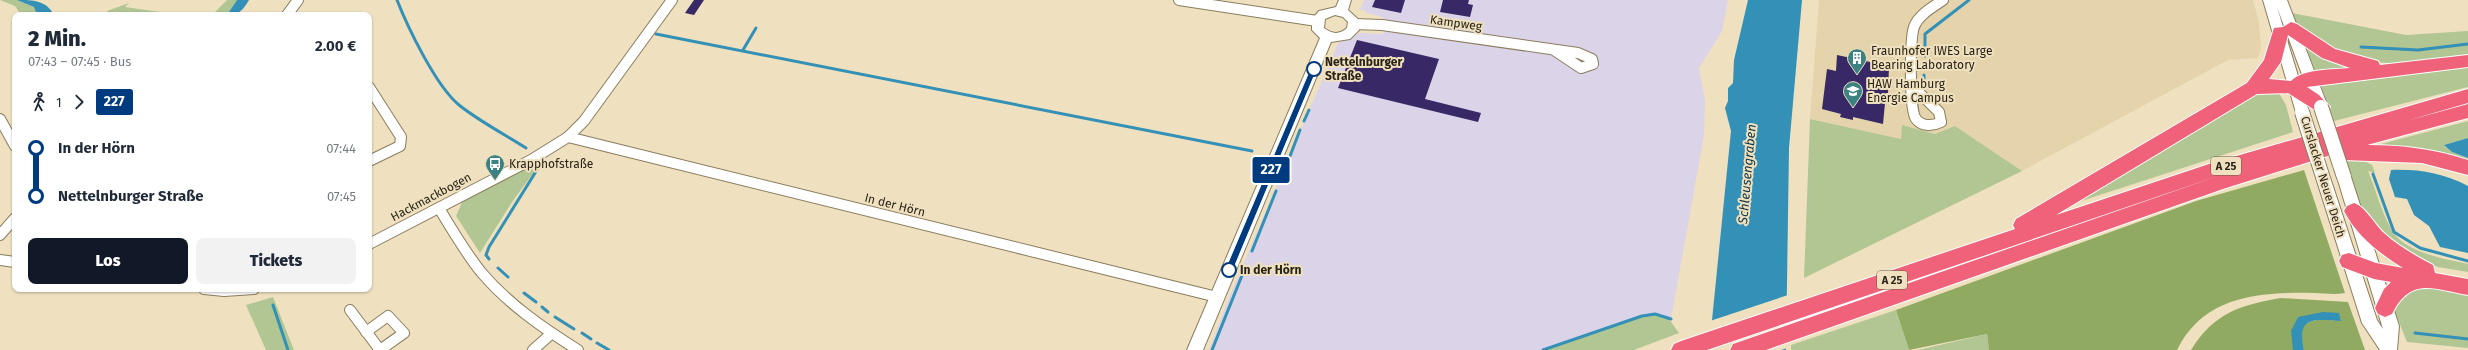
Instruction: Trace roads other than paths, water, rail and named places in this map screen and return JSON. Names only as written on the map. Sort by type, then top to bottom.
[{"type":"highway","points":[[2253,88],[2272,62],[2286,30],[2336,58],[2364,65],[2405,67]]},
{"type":"highway","points":[[2295,88],[2301,82],[2311,79],[2468,60]]},
{"type":"highway","points":[[1987,245],[2080,192],[2136,156],[2253,88],[2274,84],[2295,88],[2321,108]]},
{"type":"highway","name":"A 25","points":[[1740,350],[1796,321],[1905,276],[1987,245],[2209,171],[2468,96]]},
{"type":"highway","name":"A 25","points":[[1681,350],[1796,321],[2309,154],[2468,111]]},
{"type":"highway","points":[[2309,154],[2407,152],[2426,155],[2468,168]]},
{"type":"highway","points":[[2354,211],[2368,231],[2382,245],[2424,275]]},
{"type":"highway","points":[[2349,261],[2424,275],[2468,287]]},
{"type":"highway","points":[[2385,308],[2390,294],[2395,289],[2424,275],[2468,278]]},
{"type":"street","points":[[289,12],[298,0]]},
{"type":"street","name":"Hackmackbogen","points":[[372,242],[531,160],[568,137],[584,121],[672,0]]},
{"type":"street","points":[[1179,0],[1317,21]]},
{"type":"street","points":[[1912,86],[1914,29],[1920,18],[1943,0]]},
{"type":"street","name":"Curslacker Neuer Deich","points":[[2269,0],[2311,79],[2321,108],[2385,308],[2390,326],[2388,349]]},
{"type":"street","name":"Curslacker Neuer Deich","points":[[2281,0],[2295,88],[2302,112],[2370,323],[2388,349]]},
{"type":"street","points":[[1343,6],[1354,24],[1353,30],[1346,36],[1328,36],[1318,30],[1317,21],[1324,14],[1343,6]]},
{"type":"street","name":"Kampweg","points":[[1354,24],[1382,25],[1554,50]]},
{"type":"street","points":[[1195,350],[1328,36]]},
{"type":"street","points":[[372,91],[401,137],[400,146],[372,160]]},
{"type":"street","points":[[0,119],[12,141]]},
{"type":"street","name":"In der Hörn","points":[[568,137],[1217,298]]},
{"type":"street","points":[[439,208],[470,257],[483,274],[526,315],[551,334],[578,350]]},
{"type":"street","points":[[0,235],[12,221]]},
{"type":"street","points":[[0,260],[12,262]]},
{"type":"street","points":[[350,310],[366,332],[380,350],[404,333],[388,316],[366,332]]},
{"type":"street","points":[[533,350],[551,334]]},
{"type":"water","points":[[17,0],[38,2],[47,6],[52,12],[36,12],[34,7]]},
{"type":"water","points":[[237,0],[249,0],[245,7],[238,12],[229,12]]},
{"type":"water","name":"Schleusengraben","points":[[1748,0],[1802,0],[1789,148],[1786,350],[1709,350],[1731,131],[1725,108],[1728,101],[1728,88],[1733,83],[1734,60]]},
{"type":"water","points":[[2468,138],[2468,158],[2452,152],[2444,145]]},
{"type":"water","points":[[2391,170],[2411,170],[2431,173],[2449,178],[2468,186],[2468,253],[2440,247],[2429,226],[2414,215],[2407,199],[2395,197],[2389,179]]},
{"type":"water","points":[[2323,312],[2339,313],[2341,321],[2315,320],[2309,322],[2305,325],[2303,331],[2302,339],[2304,350],[2293,350],[2291,331],[2298,317]]},
{"type":"waterway","points":[[397,0],[408,26],[432,71],[450,96],[459,105],[475,116],[526,148]]},
{"type":"waterway","points":[[1925,56],[1925,34],[1969,0]]},
{"type":"waterway","points":[[743,50],[756,28]]},
{"type":"waterway","points":[[656,34],[1252,151]]},
{"type":"waterway","points":[[2361,47],[2418,50],[2468,44]]},
{"type":"waterway","points":[[1924,75],[1924,89]]},
{"type":"waterway","points":[[1304,121],[1309,110]]},
{"type":"waterway","points":[[1290,156],[1300,130]]},
{"type":"waterway","points":[[1281,179],[1288,162]]},
{"type":"waterway","points":[[489,259],[486,255],[489,247],[540,165]]},
{"type":"waterway","points":[[2373,174],[2394,232],[2420,248],[2468,261]]},
{"type":"waterway","points":[[1252,251],[1276,191]]},
{"type":"waterway","points":[[498,268],[508,277]]},
{"type":"waterway","points":[[1212,350],[1245,268]]},
{"type":"waterway","points":[[524,293],[536,302]]},
{"type":"waterway","points":[[273,305],[288,350]]},
{"type":"waterway","points":[[542,307],[548,312]]},
{"type":"waterway","points":[[1543,350],[1642,316],[1655,314],[1671,319]]},
{"type":"waterway","points":[[555,317],[574,329]]},
{"type":"waterway","points":[[582,333],[591,339]]},
{"type":"waterway","points":[[2415,333],[2468,339]]},
{"type":"waterway","points":[[597,343],[609,350]]},
{"type":"place","name":"Nettelnburger Straße","points":[[1314,69]]},
{"type":"place","name":"Fraunhofer IWES Large Bearing Laboratory","points":[[1857,75]]},
{"type":"place","name":"HAW Hamburg Energie Campus","points":[[1853,108]]},
{"type":"place","name":"Krapphofstraße","points":[[495,181]]},
{"type":"place","name":"In der Hörn","points":[[1229,270]]}]
